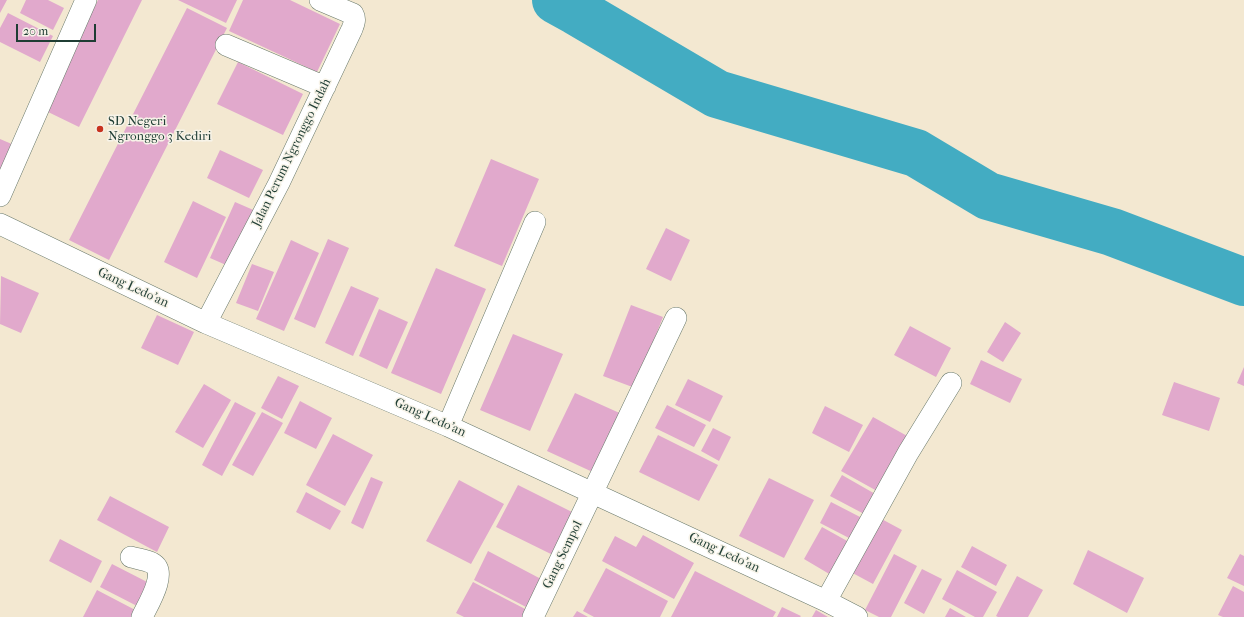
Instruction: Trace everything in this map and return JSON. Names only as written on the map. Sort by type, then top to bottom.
[{"type":"street","points":[[0,196],[86,0]]},
{"type":"street","name":"Jalan Perum Ngronggo Indah","points":[[206,323],[279,182],[352,29],[355,18],[353,14],[320,0]]},
{"type":"street","points":[[226,45],[325,87]]},
{"type":"street","points":[[448,426],[535,222]]},
{"type":"street","name":"Gang Ledo'an","points":[[0,224],[206,323],[448,426],[593,492],[857,617]]},
{"type":"street","name":"Gang Sempol","points":[[533,617],[676,318]]},
{"type":"street","points":[[826,601],[904,460],[951,383]]},
{"type":"street","points":[[131,557],[152,563],[156,566],[159,575],[155,591],[142,617]]},
{"type":"building","points":[[0,0],[7,0],[0,13]]},
{"type":"building","points":[[26,0],[48,0],[64,8],[53,30],[20,13]]},
{"type":"building","points":[[98,0],[142,0],[79,127],[44,110]]},
{"type":"building","points":[[178,0],[237,0],[226,23]]},
{"type":"building","points":[[243,0],[290,0],[340,24],[317,72],[229,31]]},
{"type":"building","points":[[187,8],[227,28],[109,260],[69,240]]},
{"type":"building","points":[[8,13],[53,36],[40,62],[0,42],[0,28]]},
{"type":"building","points":[[238,62],[303,94],[283,135],[217,104]]},
{"type":"building","points":[[0,139],[14,145],[0,179]]},
{"type":"building","points":[[220,150],[263,170],[249,198],[207,178]]},
{"type":"building","points":[[491,159],[539,179],[502,266],[454,246]]},
{"type":"building","points":[[193,201],[226,217],[197,278],[164,262]]},
{"type":"building","points":[[235,202],[258,212],[233,268],[210,258]]},
{"type":"building","points":[[666,228],[690,240],[671,281],[646,269]]},
{"type":"building","points":[[328,239],[349,248],[315,328],[294,319]]},
{"type":"building","points":[[291,240],[319,253],[284,331],[256,319]]},
{"type":"building","points":[[252,264],[274,272],[258,311],[236,303]]},
{"type":"building","points":[[436,268],[486,289],[441,394],[391,373]]},
{"type":"building","points":[[1,276],[39,293],[21,333],[0,324]]},
{"type":"building","points":[[351,286],[379,298],[353,356],[325,343]]},
{"type":"building","points":[[631,305],[663,317],[635,388],[603,376]]},
{"type":"building","points":[[379,309],[408,322],[387,369],[359,356]]},
{"type":"building","points":[[157,315],[194,332],[178,365],[141,348]]},
{"type":"building","points":[[1005,322],[1021,333],[1003,362],[987,352]]},
{"type":"building","points":[[910,326],[951,348],[936,377],[894,355]]},
{"type":"building","points":[[513,334],[563,354],[530,431],[480,410]]},
{"type":"building","points":[[981,360],[1022,379],[1010,403],[970,384]]},
{"type":"building","points":[[1244,367],[1244,386],[1237,383]]},
{"type":"building","points":[[278,376],[299,386],[282,419],[261,408]]},
{"type":"building","points":[[688,379],[723,396],[710,422],[675,405]]},
{"type":"building","points":[[1174,382],[1220,398],[1209,431],[1162,415]]},
{"type":"building","points":[[204,384],[231,400],[203,448],[175,432]]},
{"type":"building","points":[[575,393],[624,415],[597,474],[547,451]]},
{"type":"building","points":[[300,401],[332,418],[316,449],[284,433]]},
{"type":"building","points":[[235,402],[256,413],[222,476],[202,465]]},
{"type":"building","points":[[667,405],[706,425],[694,447],[655,428]]},
{"type":"building","points":[[825,406],[863,425],[849,452],[812,433]]},
{"type":"building","points":[[262,412],[283,423],[253,476],[232,465]]},
{"type":"building","points":[[873,417],[909,437],[877,491],[841,471]]},
{"type":"building","points":[[713,428],[731,437],[719,461],[701,451]]},
{"type":"building","points":[[333,434],[373,455],[345,506],[306,485]]},
{"type":"building","points":[[658,435],[718,465],[699,501],[639,472]]},
{"type":"building","points":[[842,475],[877,495],[866,515],[830,496]]},
{"type":"building","points":[[371,477],[383,482],[363,529],[351,523]]},
{"type":"building","points":[[769,478],[814,500],[784,558],[739,536]]},
{"type":"building","points":[[459,480],[504,504],[471,564],[426,541]]},
{"type":"building","points":[[518,485],[578,515],[557,557],[496,527]]},
{"type":"building","points":[[306,492],[341,511],[330,530],[296,512]]},
{"type":"building","points":[[110,496],[169,527],[157,552],[97,520]]},
{"type":"building","points":[[831,502],[862,518],[851,539],[820,523]]},
{"type":"building","points":[[876,516],[902,530],[873,584],[847,570]]},
{"type":"building","points":[[822,527],[849,542],[831,575],[804,559]]},
{"type":"building","points":[[643,535],[694,563],[674,599],[602,561],[615,536],[636,547]]},
{"type":"building","points":[[60,539],[102,561],[91,583],[49,561]]},
{"type":"building","points":[[972,546],[1007,565],[996,586],[961,567]]},
{"type":"building","points":[[1088,550],[1144,578],[1127,613],[1073,584]]},
{"type":"building","points":[[488,551],[541,579],[526,607],[474,580]]},
{"type":"building","points":[[894,554],[917,566],[891,617],[879,617],[865,610]]},
{"type":"building","points":[[1240,554],[1244,556],[1244,586],[1227,578]]},
{"type":"building","points":[[112,564],[151,584],[139,607],[100,587]]},
{"type":"building","points":[[606,568],[668,601],[660,617],[594,617],[583,611]]},
{"type":"building","points":[[922,569],[942,579],[924,614],[904,603]]},
{"type":"building","points":[[957,570],[997,592],[983,617],[975,617],[942,599]]},
{"type":"building","points":[[695,571],[776,612],[773,617],[671,617]]},
{"type":"building","points":[[1017,576],[1043,590],[1028,617],[998,617],[996,616]]},
{"type":"building","points":[[473,582],[529,611],[525,617],[464,617],[456,613]]},
{"type":"building","points":[[1233,586],[1244,592],[1244,617],[1223,617],[1218,615]]},
{"type":"building","points":[[97,590],[141,613],[139,617],[83,617]]},
{"type":"building","points":[[782,607],[801,616],[777,617]]},
{"type":"building","points":[[950,608],[966,617],[945,617]]},
{"type":"building","points":[[816,610],[828,617],[812,617]]},
{"type":"building","points":[[577,611],[588,617],[573,617]]},
{"type":"waterway","points":[[556,0],[717,94],[916,153],[988,196],[1112,232],[1244,282]]},
{"type":"place","name":"SD Negeri Ngronggo 3 Kediri","points":[[100,129]]}]
